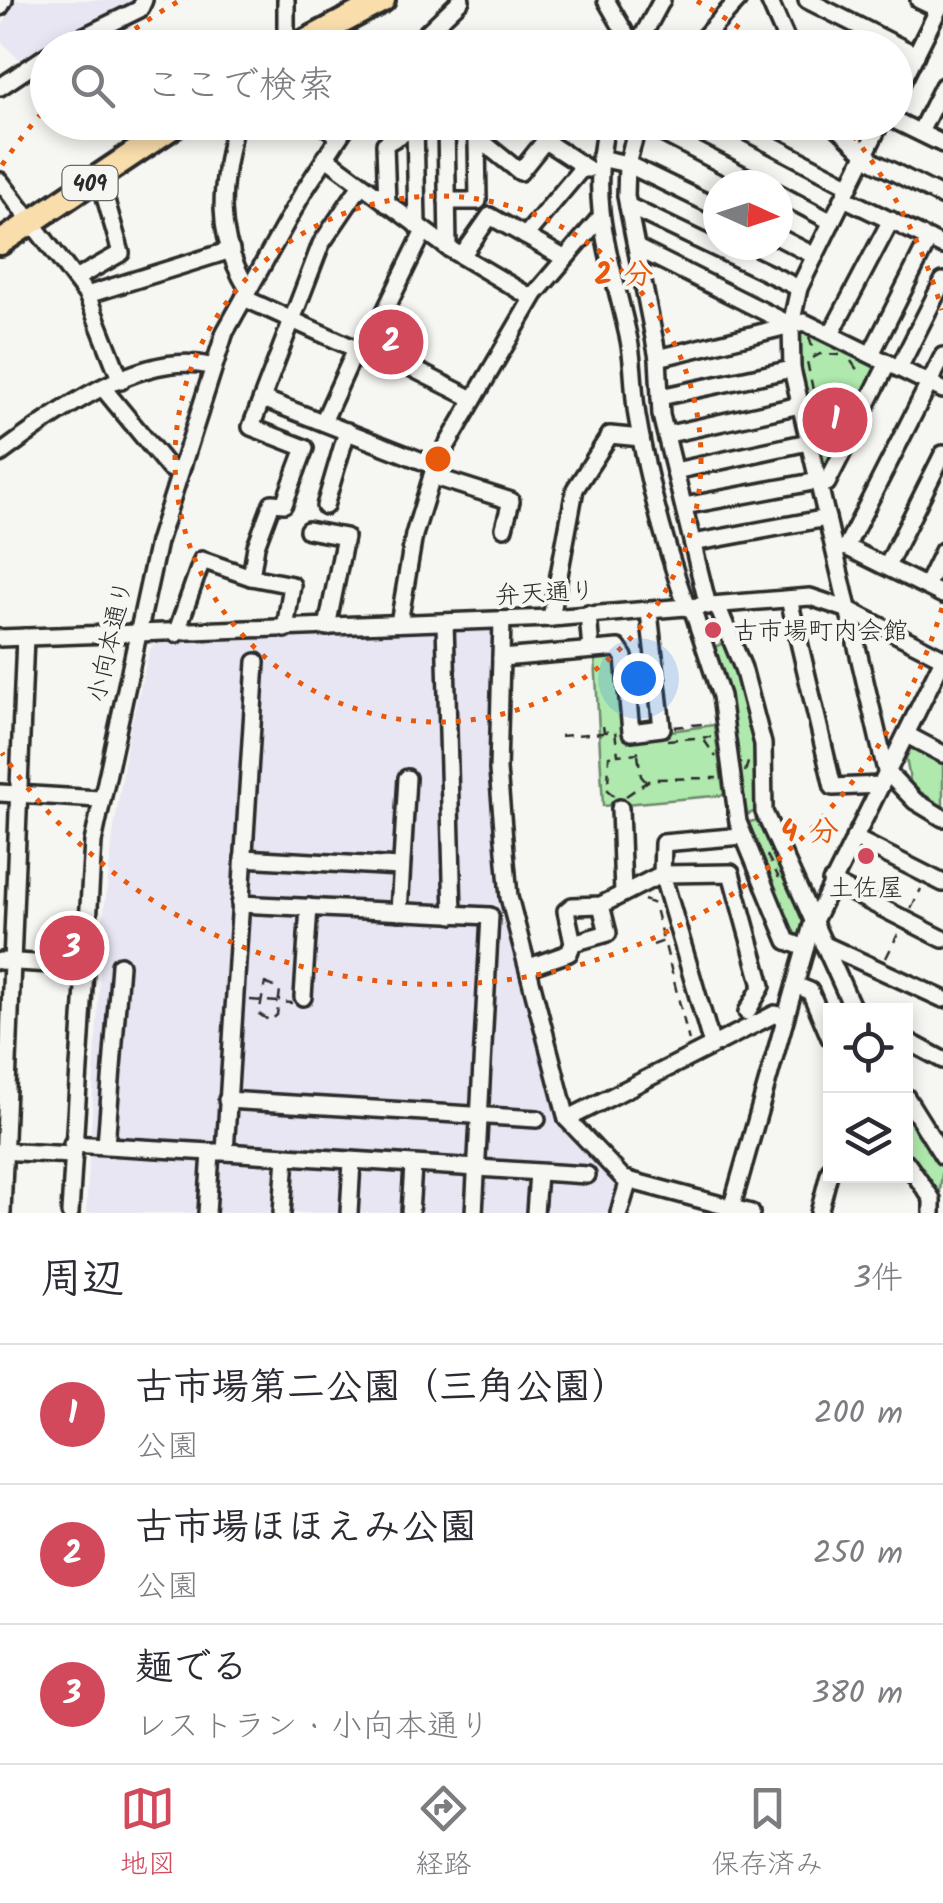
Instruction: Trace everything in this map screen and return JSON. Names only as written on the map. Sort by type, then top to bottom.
[{"type":"highway","points":[[306,30],[354,0]]},
{"type":"highway","points":[[315,30],[383,0]]},
{"type":"highway","name":"409","points":[[0,244],[27,218],[133,140]]},
{"type":"highway","name":"409","points":[[0,230],[100,176],[153,140]]},
{"type":"street","points":[[0,7],[4,0]]},
{"type":"street","points":[[98,30],[140,10],[144,0]]},
{"type":"street","points":[[284,30],[286,0]]},
{"type":"street","points":[[606,0],[624,30]]},
{"type":"street","points":[[644,30],[662,0]]},
{"type":"street","points":[[710,30],[738,0]]},
{"type":"street","points":[[769,0],[782,30]]},
{"type":"street","points":[[807,0],[868,30]]},
{"type":"street","points":[[913,61],[940,9],[919,0]]},
{"type":"street","points":[[429,30],[455,3]]},
{"type":"street","points":[[0,87],[30,68]]},
{"type":"street","points":[[920,132],[943,86]]},
{"type":"street","points":[[913,128],[943,144]]},
{"type":"street","points":[[231,140],[220,197],[231,250],[246,294],[292,320],[474,399]]},
{"type":"street","name":"小向本通り","points":[[70,1213],[99,799],[137,633],[178,471],[210,366],[246,294],[337,140]]},
{"type":"street","points":[[387,204],[384,144],[391,140]]},
{"type":"street","points":[[322,422],[395,285],[420,228],[416,140]]},
{"type":"street","points":[[446,140],[447,200],[455,252]]},
{"type":"street","points":[[447,200],[478,201],[478,140]]},
{"type":"street","points":[[479,140],[520,172],[545,142],[583,166],[627,164],[703,201]]},
{"type":"street","points":[[604,140],[599,219],[630,342],[641,438],[666,549],[743,668],[763,744],[764,812],[851,1003]]},
{"type":"street","points":[[634,140],[627,164],[628,206],[658,358],[660,397],[693,544],[740,829],[787,941],[805,948]]},
{"type":"street","points":[[675,140],[733,170]]},
{"type":"street","points":[[759,140],[891,220],[936,242],[870,353]]},
{"type":"street","points":[[851,140],[865,154],[943,197]]},
{"type":"street","points":[[872,140],[799,288],[791,325],[792,369],[800,405],[816,440],[818,483],[840,548],[884,778],[943,818]]},
{"type":"street","points":[[325,157],[455,252],[532,298]]},
{"type":"street","points":[[524,236],[583,166]]},
{"type":"street","points":[[74,280],[121,253],[100,176]]},
{"type":"street","points":[[0,181],[87,295],[121,381]]},
{"type":"street","points":[[252,577],[256,546],[272,504],[284,504],[305,448],[252,427],[321,244],[361,186]]},
{"type":"street","points":[[793,202],[832,222]]},
{"type":"street","points":[[628,206],[799,288]]},
{"type":"street","points":[[455,252],[490,216],[564,258]]},
{"type":"street","points":[[399,623],[414,535],[433,471],[532,298],[599,219]]},
{"type":"street","points":[[831,334],[891,220]]},
{"type":"street","points":[[793,245],[815,256]]},
{"type":"street","points":[[637,248],[791,325]]},
{"type":"street","points":[[87,295],[231,250]]},
{"type":"street","points":[[684,506],[827,483],[858,421],[943,281]]},
{"type":"street","points":[[658,358],[804,322],[936,386]]},
{"type":"street","points":[[840,548],[936,386],[943,356]]},
{"type":"street","points":[[0,454],[74,398],[176,362],[210,366]]},
{"type":"street","points":[[660,397],[792,369]]},
{"type":"street","points":[[632,380],[659,376]]},
{"type":"street","points":[[103,388],[169,468],[178,471]]},
{"type":"street","points":[[263,399],[512,501],[504,528]]},
{"type":"street","points":[[670,434],[800,405]]},
{"type":"street","points":[[325,506],[347,431]]},
{"type":"street","points":[[551,618],[575,489],[610,435],[641,438]]},
{"type":"street","points":[[675,471],[816,440]]},
{"type":"street","points":[[887,566],[943,454]]},
{"type":"street","points":[[693,544],[827,518]]},
{"type":"street","points":[[308,530],[345,537],[327,627]]},
{"type":"street","points":[[840,548],[887,566],[943,595]]},
{"type":"street","points":[[926,586],[943,551]]},
{"type":"street","points":[[176,634],[202,560],[292,585],[285,628]]},
{"type":"street","name":"弁天通り","points":[[0,638],[551,618],[810,597],[849,610],[943,658]]},
{"type":"street","points":[[789,599],[833,787],[884,778]]},
{"type":"street","points":[[501,658],[618,648],[624,656],[631,732],[662,728],[650,612]]},
{"type":"street","points":[[584,653],[588,614]]},
{"type":"street","points":[[502,620],[498,770],[509,897],[567,1119],[628,1180],[751,1213]]},
{"type":"street","points":[[445,622],[453,914]]},
{"type":"street","points":[[2,1213],[6,961],[19,794],[25,637]]},
{"type":"street","points":[[731,1210],[812,924],[943,658]]},
{"type":"street","points":[[207,1213],[227,1100],[256,662]]},
{"type":"street","points":[[906,735],[943,754]]},
{"type":"street","points":[[398,912],[407,778]]},
{"type":"street","points":[[0,793],[99,799]]},
{"type":"street","points":[[620,802],[624,893]]},
{"type":"street","points":[[712,1045],[662,874],[663,843],[740,829],[764,812]]},
{"type":"street","points":[[854,838],[943,883]]},
{"type":"street","points":[[243,858],[400,867]]},
{"type":"street","points":[[529,967],[569,953],[573,943],[566,911],[572,906],[601,904],[662,874],[730,872],[762,986],[747,1012]]},
{"type":"street","points":[[831,882],[943,939]]},
{"type":"street","points":[[240,904],[490,916],[474,1213]]},
{"type":"street","points":[[573,943],[608,933],[601,904]]},
{"type":"street","points":[[302,1000],[309,908]]},
{"type":"street","points":[[823,944],[943,998]]},
{"type":"street","points":[[6,961],[85,966]]},
{"type":"street","points":[[106,1145],[120,965]]},
{"type":"street","points":[[795,985],[810,990],[823,1021]]},
{"type":"street","points":[[567,1119],[776,1014],[785,1017]]},
{"type":"street","points":[[913,1044],[943,1060]]},
{"type":"street","points":[[227,1100],[538,1119]]},
{"type":"street","points":[[913,1105],[941,1139]]},
{"type":"street","points":[[3,1151],[106,1145],[588,1175]]},
{"type":"street","points":[[282,1213],[286,1157]]},
{"type":"street","points":[[349,1213],[352,1162]]},
{"type":"street","points":[[410,1213],[413,1166]]},
{"type":"street","points":[[913,1172],[932,1199],[932,1213]]},
{"type":"street","points":[[535,1213],[538,1174]]},
{"type":"street","points":[[619,1213],[628,1180]]},
{"type":"street","points":[[819,1213],[827,1183]]},
{"type":"path","points":[[858,421],[815,400],[807,361],[820,354],[836,354],[850,360],[858,371],[870,353]]},
{"type":"path","points":[[823,406],[818,412],[816,440],[826,448]]},
{"type":"path","points":[[662,728],[723,722]]},
{"type":"path","points":[[562,735],[604,732]]},
{"type":"path","points":[[704,738],[716,754],[717,767],[712,779]]},
{"type":"path","points":[[744,774],[749,748]]},
{"type":"path","points":[[638,753],[647,782]]},
{"type":"path","points":[[618,755],[609,756],[607,787],[620,802],[638,792],[651,778],[723,776]]},
{"type":"path","points":[[881,968],[927,876]]},
{"type":"path","points":[[642,893],[645,902],[654,904],[690,1048]]},
{"type":"path","points":[[653,944],[664,941]]},
{"type":"path","points":[[270,983],[280,990],[277,1002],[277,1015],[270,1021],[260,1014],[261,987],[270,983]]},
{"type":"path","points":[[234,999],[302,1000]]},
{"type":"shaded area","points":[[16,0],[140,0],[135,8],[87,30],[30,30],[30,61],[24,65],[0,40],[0,30]]},
{"type":"shaded area","points":[[492,623],[498,628],[499,832],[562,1123],[622,1183],[616,1213],[86,1213],[103,920],[129,733],[150,649],[160,640]]},
{"type":"green space","points":[[807,328],[884,366],[825,474],[801,366],[800,334]]},
{"type":"green space","points":[[728,641],[760,744],[759,810],[741,817],[712,648]]},
{"type":"green space","points":[[615,656],[626,737],[714,725],[724,795],[603,806],[595,657]]},
{"type":"green space","points":[[914,742],[943,757],[943,808],[911,785],[906,758]]},
{"type":"green space","points":[[761,819],[806,917],[801,938],[790,938],[742,824]]},
{"type":"green space","points":[[913,1113],[943,1164],[939,1202],[913,1160]]},
{"type":"place","name":"古市場ほほえみ公園","points":[[391,342]]},
{"type":"place","name":"古市場第二公園（三角公園）","points":[[835,420]]},
{"type":"place","name":"古市場町内会館","points":[[713,630]]},
{"type":"place","name":"土佐屋","points":[[866,856]]},
{"type":"place","name":"麺でる","points":[[72,948]]}]
